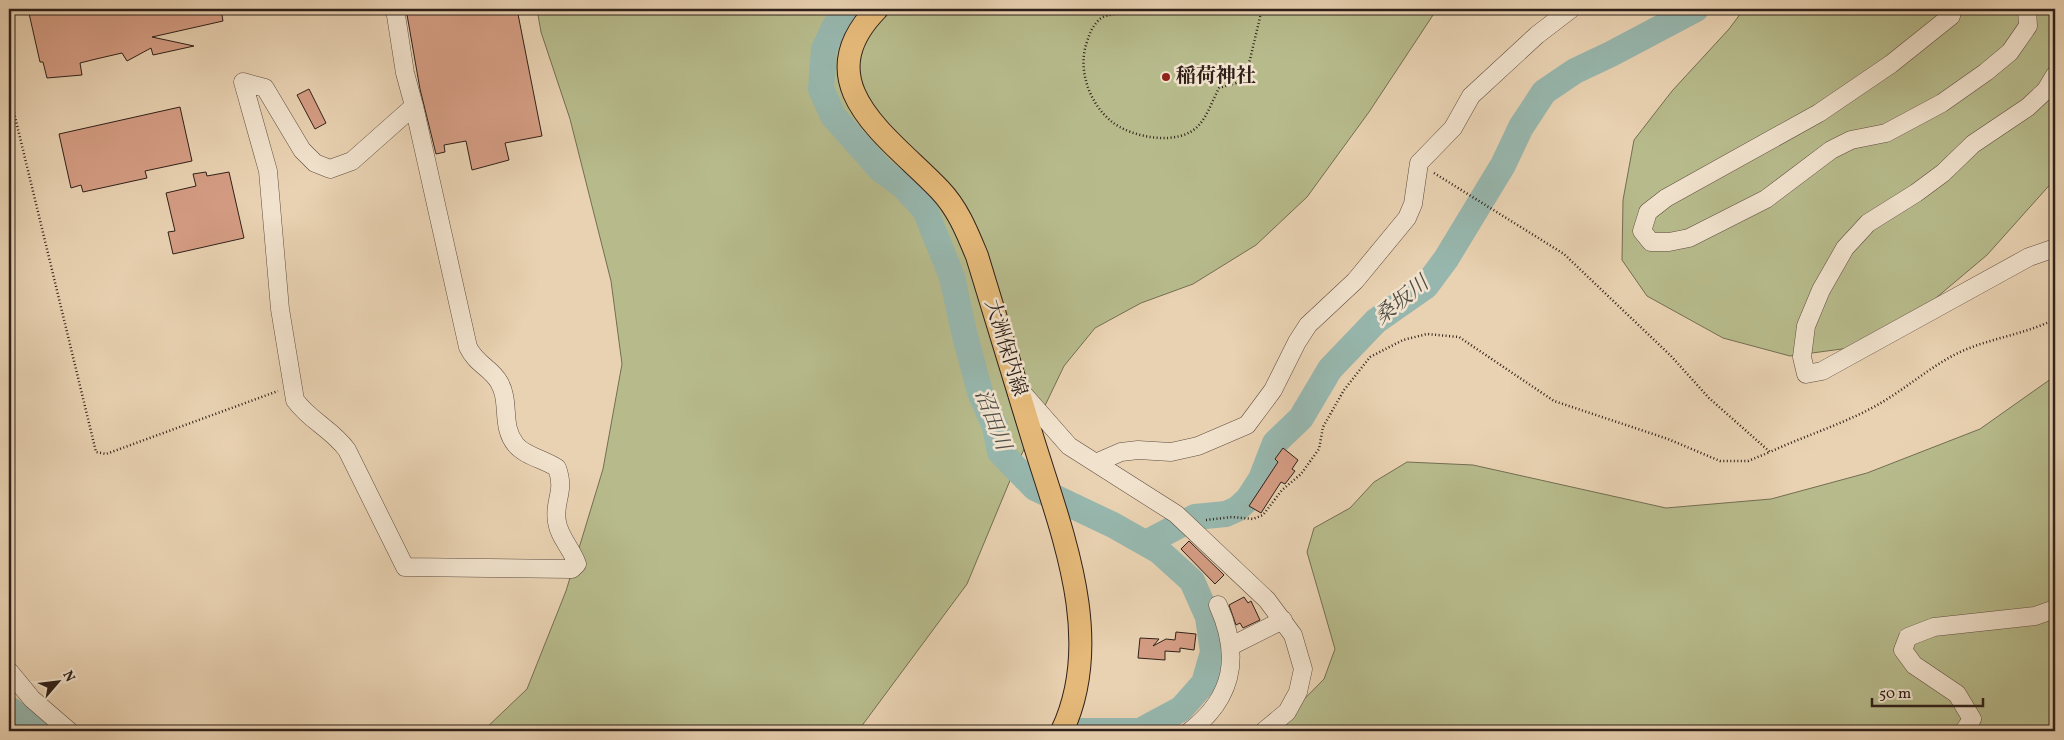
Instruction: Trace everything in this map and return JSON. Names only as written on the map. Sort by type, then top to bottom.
[{"type":"main road","name":"大洲保内線","points":[[877,9],[867,19],[852,47],[849,67],[855,100],[865,116],[955,207],[977,256],[1072,572],[1077,597],[1081,640],[1073,698],[1062,731]]},
{"type":"street","points":[[395,9],[405,73],[414,106],[468,347],[474,359],[498,381],[506,406],[505,420],[517,446],[557,468],[561,479],[561,494],[556,509],[557,522],[561,534],[573,553],[577,564],[572,569],[405,567],[340,439],[302,409],[295,400],[291,386],[280,309],[268,171],[243,82],[265,88],[302,150],[315,163],[330,168],[352,161],[414,106]]},
{"type":"street","points":[[1098,462],[1121,452],[1138,450],[1171,452],[1198,446],[1247,425],[1273,390],[1297,342],[1308,325],[1355,281],[1407,218],[1414,204],[1419,163],[1453,128],[1471,96],[1537,36],[1570,9]]},
{"type":"street","points":[[1947,9],[1951,16],[1891,64],[1819,113],[1666,198],[1648,212],[1642,231],[1651,242],[1669,242],[1689,238],[1766,198],[1831,150],[1844,143],[1886,133],[1942,103],[1986,72],[2010,52],[2028,26],[2027,9]]},
{"type":"street","points":[[2055,76],[2046,90],[2028,107],[1973,144],[1943,173],[1916,194],[1868,223],[1845,248],[1821,290],[1806,326],[1802,357],[1806,374],[1822,371],[1891,335],[1941,303],[2028,257],[2055,248]]},
{"type":"street","points":[[1016,386],[1069,446],[1098,462],[1176,514],[1267,600],[1283,620],[1293,634],[1303,669],[1298,692],[1287,712],[1264,731]]},
{"type":"street","points":[[1190,731],[1217,705],[1230,670],[1231,646],[1227,626],[1218,605]]},
{"type":"street","points":[[1964,731],[1972,719],[1957,694],[1914,665],[1903,650],[1908,637],[1934,627],[2035,616],[2055,609]]},
{"type":"street","points":[[1231,646],[1283,620]]},
{"type":"street","points":[[9,671],[32,699],[69,731]]},
{"type":"path","points":[[1141,9],[1137,12],[1101,17],[1092,28],[1084,53],[1085,80],[1097,106],[1112,122],[1131,131],[1168,139],[1186,134],[1199,125],[1219,88],[1236,83],[1246,76],[1262,9]]},
{"type":"path","points":[[9,92],[96,452],[106,454],[291,386]]},
{"type":"path","points":[[1419,163],[1564,254],[1672,356],[1709,398],[1770,452]]},
{"type":"path","points":[[1188,525],[1199,521],[1232,517],[1253,519],[1262,515],[1282,490],[1301,474],[1319,450],[1323,427],[1344,390],[1370,357],[1403,340],[1427,334],[1459,337],[1554,402],[1668,439],[1720,461],[1748,461],[1868,410],[1906,387],[1930,368],[1960,352],[2037,329],[2055,319]]},
{"type":"green space","points":[[537,9],[1437,9],[1369,112],[1307,197],[1256,245],[1193,284],[1141,303],[1095,328],[1064,366],[1016,466],[967,584],[858,731],[483,731],[527,689],[566,591],[603,469],[622,364],[611,281],[570,119],[541,32]]},
{"type":"green space","points":[[1744,9],[2055,9],[2055,179],[1987,255],[1924,308],[1849,348],[1790,356],[1723,338],[1647,296],[1622,260],[1623,200],[1634,140],[1672,91],[1729,29]]},
{"type":"green space","points":[[2055,376],[2055,731],[1273,731],[1324,679],[1335,649],[1307,552],[1314,528],[1350,508],[1374,482],[1407,462],[1473,465],[1666,508],[1771,499],[1867,473],[1980,429]]},
{"type":"building","points":[[28,9],[221,9],[223,21],[152,37],[194,46],[153,55],[151,48],[127,61],[122,53],[80,63],[82,75],[47,78],[43,62],[40,62]]},
{"type":"building","points":[[406,9],[517,9],[542,136],[505,143],[509,160],[472,170],[466,141],[444,145],[445,152],[436,154],[420,89]]},
{"type":"building","points":[[309,89],[326,123],[315,129],[297,95]]},
{"type":"building","points":[[180,107],[192,161],[145,171],[147,178],[83,192],[81,185],[71,188],[59,134]]},
{"type":"building","points":[[206,172],[207,176],[229,172],[244,238],[173,254],[168,232],[175,231],[166,193],[196,186],[193,174]]},
{"type":"building","points":[[1283,448],[1298,460],[1292,469],[1295,471],[1285,484],[1281,482],[1261,513],[1249,506],[1278,462],[1275,459]]},
{"type":"building","points":[[1189,541],[1224,575],[1215,584],[1181,549]]},
{"type":"building","points":[[1244,597],[1248,603],[1251,601],[1260,620],[1243,628],[1240,623],[1236,625],[1229,605]]},
{"type":"building","points":[[1176,632],[1196,634],[1194,650],[1180,648],[1180,652],[1165,651],[1165,660],[1138,658],[1140,638],[1159,639],[1153,646],[1166,639],[1175,640]]},
{"type":"waterway","name":"沼田川","points":[[850,9],[835,26],[824,49],[821,89],[833,116],[881,170],[903,186],[925,210],[952,277],[980,392],[995,427],[1000,452],[1035,488],[1113,525],[1159,551],[1192,581],[1208,617],[1213,652],[1204,683],[1181,709],[1140,731],[1063,731]]},
{"type":"waterway","name":"桑坂川","points":[[1146,543],[1195,517],[1226,514],[1237,509],[1248,499],[1261,479],[1275,443],[1301,418],[1330,369],[1376,321],[1426,286],[1446,259],[1503,165],[1521,127],[1544,92],[1575,71],[1696,9]]},
{"type":"waterway","points":[[9,709],[28,722],[36,731]]},
{"type":"place","name":"稲荷神社","points":[[1166,77]]}]
